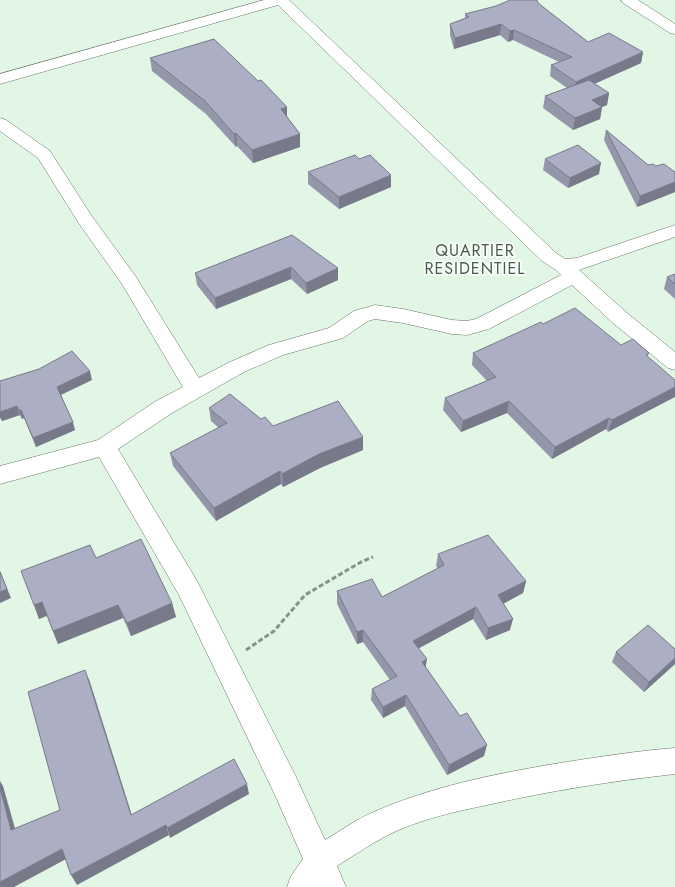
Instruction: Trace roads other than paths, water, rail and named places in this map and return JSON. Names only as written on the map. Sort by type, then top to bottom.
[{"type":"street","points":[[0,79],[280,0],[549,257],[568,271],[620,318],[675,363]]},
{"type":"street","points":[[628,0],[675,30]]},
{"type":"street","points":[[0,123],[44,155],[84,218],[129,281],[195,389]]},
{"type":"street","points":[[0,474],[105,447],[164,407],[237,367],[276,350],[336,333],[361,316],[375,312],[403,316],[452,327],[467,328],[482,324],[579,264],[675,232]]},
{"type":"street","points":[[105,447],[188,588],[286,787],[331,887]]},
{"type":"street","points":[[302,887],[320,860],[376,826],[402,815],[450,799],[523,783],[633,765],[675,761]]},
{"type":"district","name":"QUARTIER RESIDENTIEL","points":[[475,259]]}]
